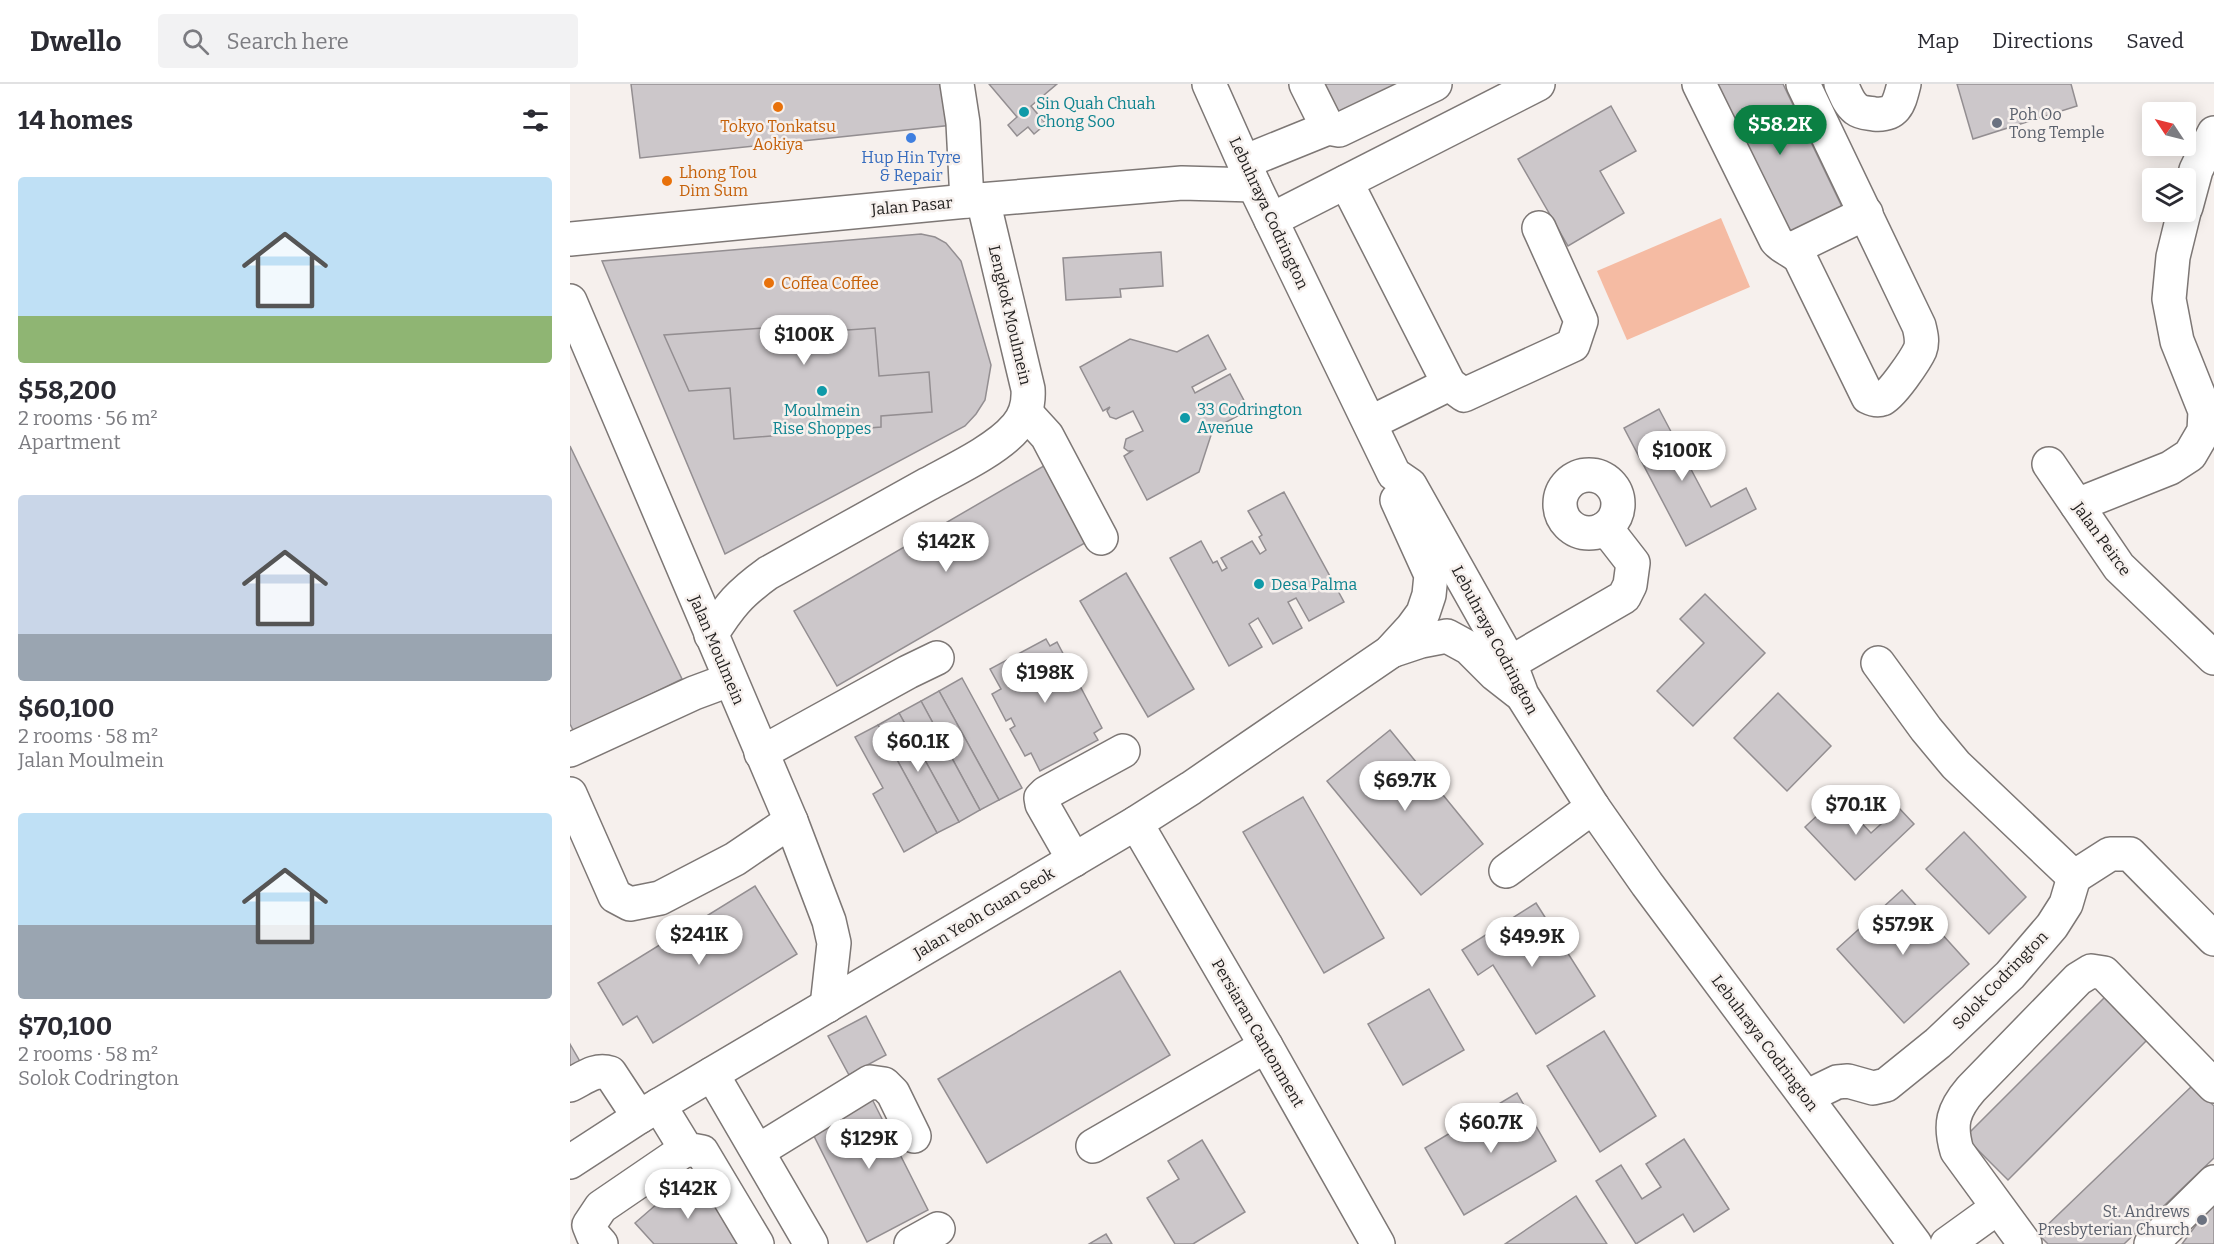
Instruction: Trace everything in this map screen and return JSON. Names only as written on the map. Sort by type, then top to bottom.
[{"type":"street","name":"Lengkok Moulmein","points":[[957,84],[975,201],[1028,389],[1029,401],[1026,413]]},
{"type":"street","name":"Lebuhraya Codrington","points":[[1209,84],[1271,220],[1394,474],[1410,486],[1510,663],[1522,696],[1593,807],[1647,884],[1915,1244]]},
{"type":"street","points":[[1306,84],[1328,128]]},
{"type":"street","points":[[1249,173],[1328,128],[1339,130],[1435,84]]},
{"type":"street","points":[[1271,220],[1538,84]]},
{"type":"street","points":[[1699,84],[1776,240],[1781,246],[1792,249],[1800,258],[1868,397],[1874,400],[1882,399],[1890,393],[1921,349],[1922,338],[1919,326],[1803,84]]},
{"type":"street","points":[[1840,84],[1855,109],[1865,113],[1884,115],[1893,111],[1899,102],[1904,84]]},
{"type":"street","points":[[2196,170],[2214,133]]},
{"type":"street","name":"Jalan Pasar","points":[[570,238],[1182,183],[1249,173]]},
{"type":"street","points":[[1346,182],[1449,384],[1464,395],[1573,345],[1581,321],[1539,228]]},
{"type":"street","points":[[1792,249],[1866,213]]},
{"type":"street","points":[[2077,505],[2202,456],[2205,411],[2176,341],[2169,299],[2173,257],[2182,222]]},
{"type":"street","name":"Jalan Moulmein","points":[[573,318],[791,821],[829,921],[834,943],[827,1006]]},
{"type":"street","points":[[1370,423],[1449,384]]},
{"type":"street","points":[[711,635],[728,608],[742,592],[768,573],[1003,441],[1017,427],[1026,413],[1047,436],[1101,538]]},
{"type":"street","name":"Jalan Peirce","points":[[2049,464],[2119,567],[2214,658]]},
{"type":"street","name":"Jalan Yeoh Guan Seok","points":[[570,1162],[649,1111],[1136,823],[1191,788],[1389,652],[1423,613],[1429,595],[1431,575],[1395,496],[1394,474]]},
{"type":"street","points":[[1510,663],[1623,597],[1630,585],[1633,563],[1612,536],[1602,530]]},
{"type":"street","points":[[681,566],[704,581],[714,584],[768,573]]},
{"type":"street","name":"Jalan Yeoh Guan Seok","points":[[1389,652],[1421,641],[1447,636],[1469,648],[1495,674],[1522,696]]},
{"type":"street","points":[[761,753],[937,658]]},
{"type":"street","points":[[1878,663],[1926,729],[1956,765],[2074,877],[2110,854],[2130,854],[2214,939]]},
{"type":"street","points":[[570,750],[694,693],[729,681]]},
{"type":"street","points":[[1074,860],[1042,804],[1041,798],[1046,793],[1123,751]]},
{"type":"street","points":[[570,794],[615,896],[630,904],[660,898],[735,859],[791,821]]},
{"type":"street","points":[[1506,871],[1593,807]]},
{"type":"street","name":"Persiaran Cantonment","points":[[1136,823],[1378,1244]]},
{"type":"street","name":"Solok Codrington","points":[[1806,1097],[1837,1082],[1848,1082],[1873,1088],[1887,1085],[1938,1043],[2010,975],[2052,927],[2066,904],[2074,877]]},
{"type":"street","points":[[2025,1244],[1957,1151],[1952,1134],[1954,1115],[1971,1089],[2078,979],[2091,971],[2104,973],[2214,1086]]},
{"type":"street","points":[[1093,1146],[1266,1046]]},
{"type":"street","points":[[570,1085],[594,1072],[602,1070],[610,1073],[686,1149],[702,1152],[757,1244]]},
{"type":"street","points":[[712,1074],[759,1151],[811,1244]]},
{"type":"street","points":[[759,1151],[870,1082],[884,1084],[893,1093],[914,1136]]},
{"type":"street","points":[[601,1244],[589,1225],[601,1208],[686,1149]]},
{"type":"street","points":[[2151,1244],[2214,1182]]},
{"type":"street","points":[[1947,1244],[1997,1208]]},
{"type":"shaded area","points":[[1721,218],[1750,287],[1627,340],[1597,271]]},
{"type":"building","points":[[631,84],[945,84],[953,125],[640,158]]},
{"type":"building","name":"Sin Quah Chuah Chong Soo","points":[[989,84],[1057,84],[1031,106],[1046,124],[1034,134],[1028,127],[1017,136],[1008,125],[1017,117]]},
{"type":"building","points":[[1318,84],[1421,84],[1338,125]]},
{"type":"building","points":[[1711,84],[1783,84],[1845,213],[1787,242]]},
{"type":"building","name":"Poh Oo Tong Temple","points":[[1957,84],[2071,84],[2077,106],[1973,139]]},
{"type":"building","points":[[1611,106],[1636,151],[1600,171],[1624,213],[1568,246],[1518,159]]},
{"type":"building","name":"Moulmein Rise Shoppes","points":[[921,234],[935,237],[946,243],[961,261],[991,365],[985,400],[965,426],[725,554],[602,261]]},
{"type":"building","points":[[1161,252],[1163,286],[1120,289],[1121,297],[1066,300],[1063,258]]},
{"type":"building","points":[[805,325],[806,333],[875,328],[879,376],[929,372],[932,412],[881,416],[881,427],[734,439],[730,388],[689,391],[664,335]]},
{"type":"building","name":"33 Codrington Avenue","points":[[1208,335],[1226,369],[1192,387],[1195,393],[1230,374],[1249,410],[1213,429],[1199,472],[1147,500],[1124,456],[1132,451],[1124,448],[1126,439],[1143,431],[1133,411],[1116,419],[1110,417],[1107,411],[1110,407],[1103,411],[1080,367],[1130,339],[1177,352]]},
{"type":"building","points":[[1659,409],[1711,507],[1746,488],[1756,509],[1686,546],[1624,428]]},
{"type":"building","points":[[570,446],[682,679],[574,732],[570,724]]},
{"type":"building","points":[[1054,460],[1097,536],[837,686],[794,611]]},
{"type":"building","name":"Desa Palma","points":[[1284,492],[1344,602],[1309,621],[1296,598],[1288,602],[1302,628],[1273,644],[1258,618],[1249,624],[1262,647],[1229,666],[1170,558],[1201,541],[1213,563],[1217,561],[1222,571],[1227,568],[1221,558],[1252,541],[1260,554],[1266,550],[1259,537],[1262,535],[1248,511]]},
{"type":"building","points":[[1126,573],[1194,689],[1148,717],[1080,601]]},
{"type":"building","points":[[1705,594],[1765,653],[1693,726],[1657,691],[1704,643],[1680,619]]},
{"type":"building","points":[[1046,639],[1050,646],[1057,642],[1102,728],[1094,733],[1098,740],[1040,771],[1031,753],[1025,756],[1010,729],[1015,726],[1011,718],[1006,721],[992,694],[1001,689],[990,669]]},
{"type":"building","points":[[962,678],[1022,788],[999,800],[939,691]]},
{"type":"building","points":[[939,691],[999,800],[980,810],[921,701]]},
{"type":"building","points":[[1778,693],[1831,746],[1787,791],[1734,738]]},
{"type":"building","points":[[921,701],[980,810],[959,822],[899,713]]},
{"type":"building","points":[[899,713],[959,822],[937,833],[878,725]]},
{"type":"building","points":[[878,725],[937,833],[904,852],[873,794],[883,788],[855,737]]},
{"type":"building","points":[[1390,730],[1483,844],[1421,895],[1327,781]]},
{"type":"building","points":[[1303,797],[1384,938],[1324,973],[1243,832]]},
{"type":"building","points":[[1837,797],[1871,833],[1899,808],[1914,824],[1855,880],[1805,827]]},
{"type":"building","points":[[1964,832],[2026,897],[1989,934],[1926,869]]},
{"type":"building","points":[[755,886],[797,954],[653,1043],[637,1016],[623,1025],[598,983]]},
{"type":"building","points":[[1902,890],[1969,964],[1904,1023],[1837,949]]},
{"type":"building","points":[[1536,903],[1595,996],[1536,1034],[1493,965],[1478,975],[1462,950]]},
{"type":"building","points":[[1120,971],[1170,1055],[987,1163],[938,1079]]},
{"type":"building","points":[[1429,989],[1464,1050],[1403,1085],[1368,1024]]},
{"type":"building","points":[[2107,995],[2150,1037],[2008,1180],[1965,1137]]},
{"type":"building","points":[[866,1016],[886,1055],[849,1075],[828,1036]]},
{"type":"building","points":[[1604,1031],[1656,1116],[1600,1152],[1547,1066]]},
{"type":"building","points":[[570,1044],[582,1065],[570,1072]]},
{"type":"building","points":[[2193,1085],[2214,1106],[2214,1158],[2124,1244],[2048,1244],[2038,1234]]},
{"type":"building","points":[[1517,1093],[1556,1161],[1464,1215],[1425,1148]]},
{"type":"building","points":[[872,1099],[928,1210],[867,1242],[811,1130]]},
{"type":"building","points":[[1684,1139],[1729,1209],[1694,1232],[1683,1214],[1636,1244],[1596,1181],[1621,1165],[1642,1199],[1661,1187],[1646,1164]]},
{"type":"building","points":[[1202,1140],[1245,1212],[1193,1244],[1175,1244],[1147,1198],[1179,1179],[1168,1161]]},
{"type":"building","points":[[689,1176],[748,1244],[654,1244],[635,1223]]},
{"type":"building","points":[[1576,1196],[1607,1244],[1505,1244]]},
{"type":"building","points":[[2214,1201],[2214,1244],[2182,1244]]},
{"type":"building","points":[[1106,1234],[1112,1244],[1089,1244]]},
{"type":"place","name":"Tokyo Tonkatsu Aokiya","points":[[778,107]]},
{"type":"place","name":"Sin Quah Chuah Chong Soo","points":[[1024,112]]},
{"type":"place","name":"Poh Oo Tong Temple","points":[[1997,123]]},
{"type":"place","name":"Hup Hin Tyre & Repair","points":[[911,138]]},
{"type":"place","name":"Lhong Tou Dim Sum","points":[[667,181]]},
{"type":"place","name":"Coffea Coffee","points":[[769,283]]},
{"type":"place","name":"Moulmein Rise Shoppes","points":[[822,391]]},
{"type":"place","name":"33 Codrington Avenue","points":[[1185,418]]},
{"type":"place","name":"Desa Palma","points":[[1259,584]]},
{"type":"place","name":"St. Andrews Presbyterian Church","points":[[2202,1220]]}]
